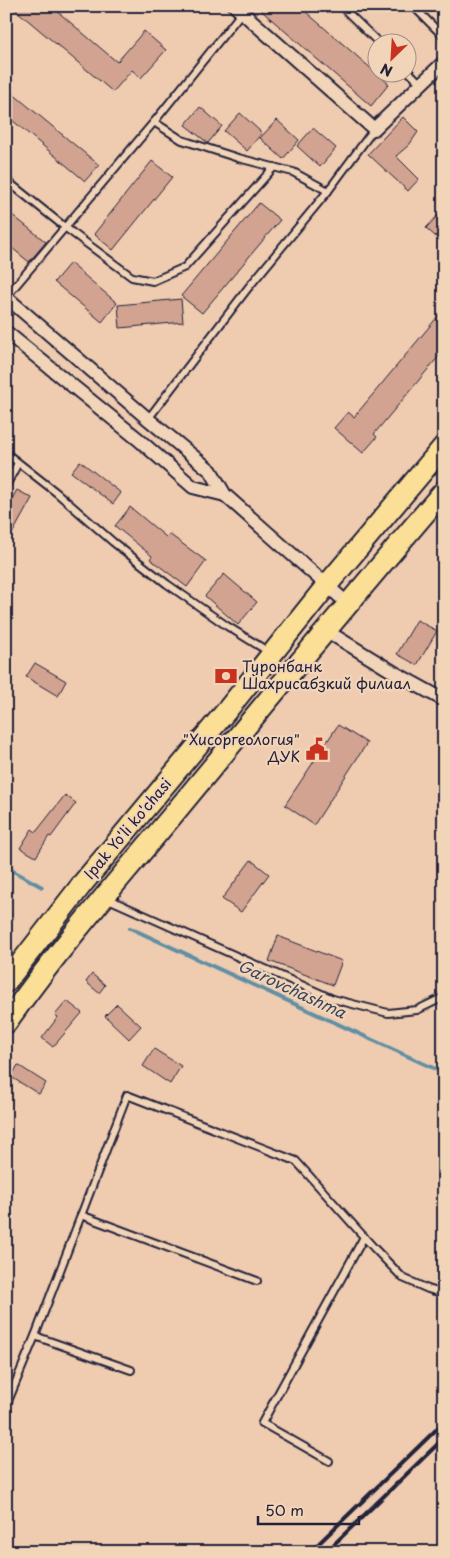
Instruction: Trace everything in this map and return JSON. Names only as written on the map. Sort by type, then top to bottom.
[{"type":"main road","name":"Ipak Yo'li ko'chasi","points":[[6,982],[83,883],[327,585],[444,446]]},
{"type":"main road","name":"Ipak Yo'li ko'chasi","points":[[6,1023],[25,996],[105,897],[325,630],[444,491]]},
{"type":"street","points":[[238,9],[374,129],[444,62]]},
{"type":"street","points":[[6,297],[211,471],[224,495],[348,604]]},
{"type":"street","points":[[6,332],[138,439],[193,487],[224,495]]},
{"type":"street","points":[[325,630],[395,673],[444,700]]},
{"type":"lane","points":[[341,6],[368,32]]},
{"type":"lane","points":[[413,6],[444,37]]},
{"type":"lane","points":[[6,297],[154,122],[238,9]]},
{"type":"lane","points":[[418,81],[421,84]]},
{"type":"lane","points":[[154,122],[182,140],[238,158],[293,172],[328,191]]},
{"type":"lane","points":[[148,419],[248,288],[328,191],[374,129]]},
{"type":"lane","points":[[6,180],[132,277],[153,281],[185,267],[274,167]]},
{"type":"lane","points":[[6,453],[57,493],[113,542],[167,584],[227,626],[272,654]]},
{"type":"lane","points":[[6,486],[18,463]]},
{"type":"lane","points":[[105,897],[333,999],[388,1013],[417,1010],[444,997]]},
{"type":"lane","points":[[6,1406],[35,1336],[127,1095],[296,1161],[403,1278],[428,1290],[444,1294]]},
{"type":"lane","points":[[81,1215],[257,1280]]},
{"type":"lane","points":[[329,1461],[262,1423],[364,1237]]},
{"type":"lane","points":[[35,1336],[131,1370]]},
{"type":"building","points":[[11,6],[51,6],[117,62],[144,31],[166,50],[141,78],[132,70],[113,92]]},
{"type":"building","points":[[256,6],[299,6],[368,66],[368,82],[387,82],[389,84],[371,106]]},
{"type":"building","points":[[6,88],[99,165],[85,181],[6,115]]},
{"type":"building","points":[[200,107],[222,126],[208,143],[185,125]]},
{"type":"building","points":[[240,113],[262,133],[247,151],[224,131]]},
{"type":"building","points":[[403,117],[418,132],[409,145],[396,156],[419,179],[408,191],[368,154]]},
{"type":"building","points":[[277,120],[299,140],[283,159],[260,138]]},
{"type":"building","points":[[313,128],[336,148],[320,167],[297,146]]},
{"type":"building","points":[[152,161],[172,177],[113,250],[94,234]]},
{"type":"building","points":[[259,203],[280,220],[202,313],[181,296]]},
{"type":"building","points":[[444,209],[444,244],[426,228]]},
{"type":"building","points":[[6,210],[46,242],[29,262],[6,243]]},
{"type":"building","points":[[70,263],[117,303],[102,322],[54,282]]},
{"type":"building","points":[[181,299],[183,322],[120,328],[118,305]]},
{"type":"building","points":[[444,309],[444,350],[374,434],[377,437],[363,453],[334,428],[348,412],[354,417]]},
{"type":"building","points":[[80,461],[121,493],[113,504],[71,472]]},
{"type":"building","points":[[17,490],[32,498],[6,545],[6,509]]},
{"type":"building","points":[[130,507],[166,537],[169,534],[206,561],[187,587],[150,559],[152,556],[115,526]]},
{"type":"building","points":[[224,574],[257,602],[238,625],[205,596]]},
{"type":"building","points":[[417,620],[437,631],[417,665],[397,654]]},
{"type":"building","points":[[35,663],[66,681],[58,696],[26,677]]},
{"type":"building","points":[[338,725],[367,743],[314,825],[285,805]]},
{"type":"building","points":[[65,795],[76,803],[51,837],[49,836],[36,857],[20,848],[32,829],[36,832]]},
{"type":"building","points":[[251,860],[269,874],[241,912],[222,899]]},
{"type":"building","points":[[278,936],[342,961],[333,985],[269,961]]},
{"type":"building","points":[[92,974],[105,985],[99,993],[86,982]]},
{"type":"building","points":[[67,1001],[82,1013],[53,1047],[42,1038],[58,1017],[55,1015]]},
{"type":"building","points":[[117,1004],[141,1026],[129,1039],[105,1016]]},
{"type":"building","points":[[154,1049],[181,1066],[170,1084],[143,1066]]},
{"type":"building","points":[[18,1065],[46,1083],[39,1094],[11,1077]]},
{"type":"waterway","name":"Garovchashma","points":[[6,867],[42,887]]},
{"type":"waterway","name":"Garovchashma","points":[[130,928],[444,1073]]},
{"type":"railway","points":[[310,1552],[444,1422]]},
{"type":"railway","points":[[326,1552],[444,1438]]},
{"type":"place","name":"Туронбанк Шахрисабзкий филиал","points":[[226,676]]},
{"type":"place","name":"\"Хисоргеология\" ДУК","points":[[317,749]]}]
